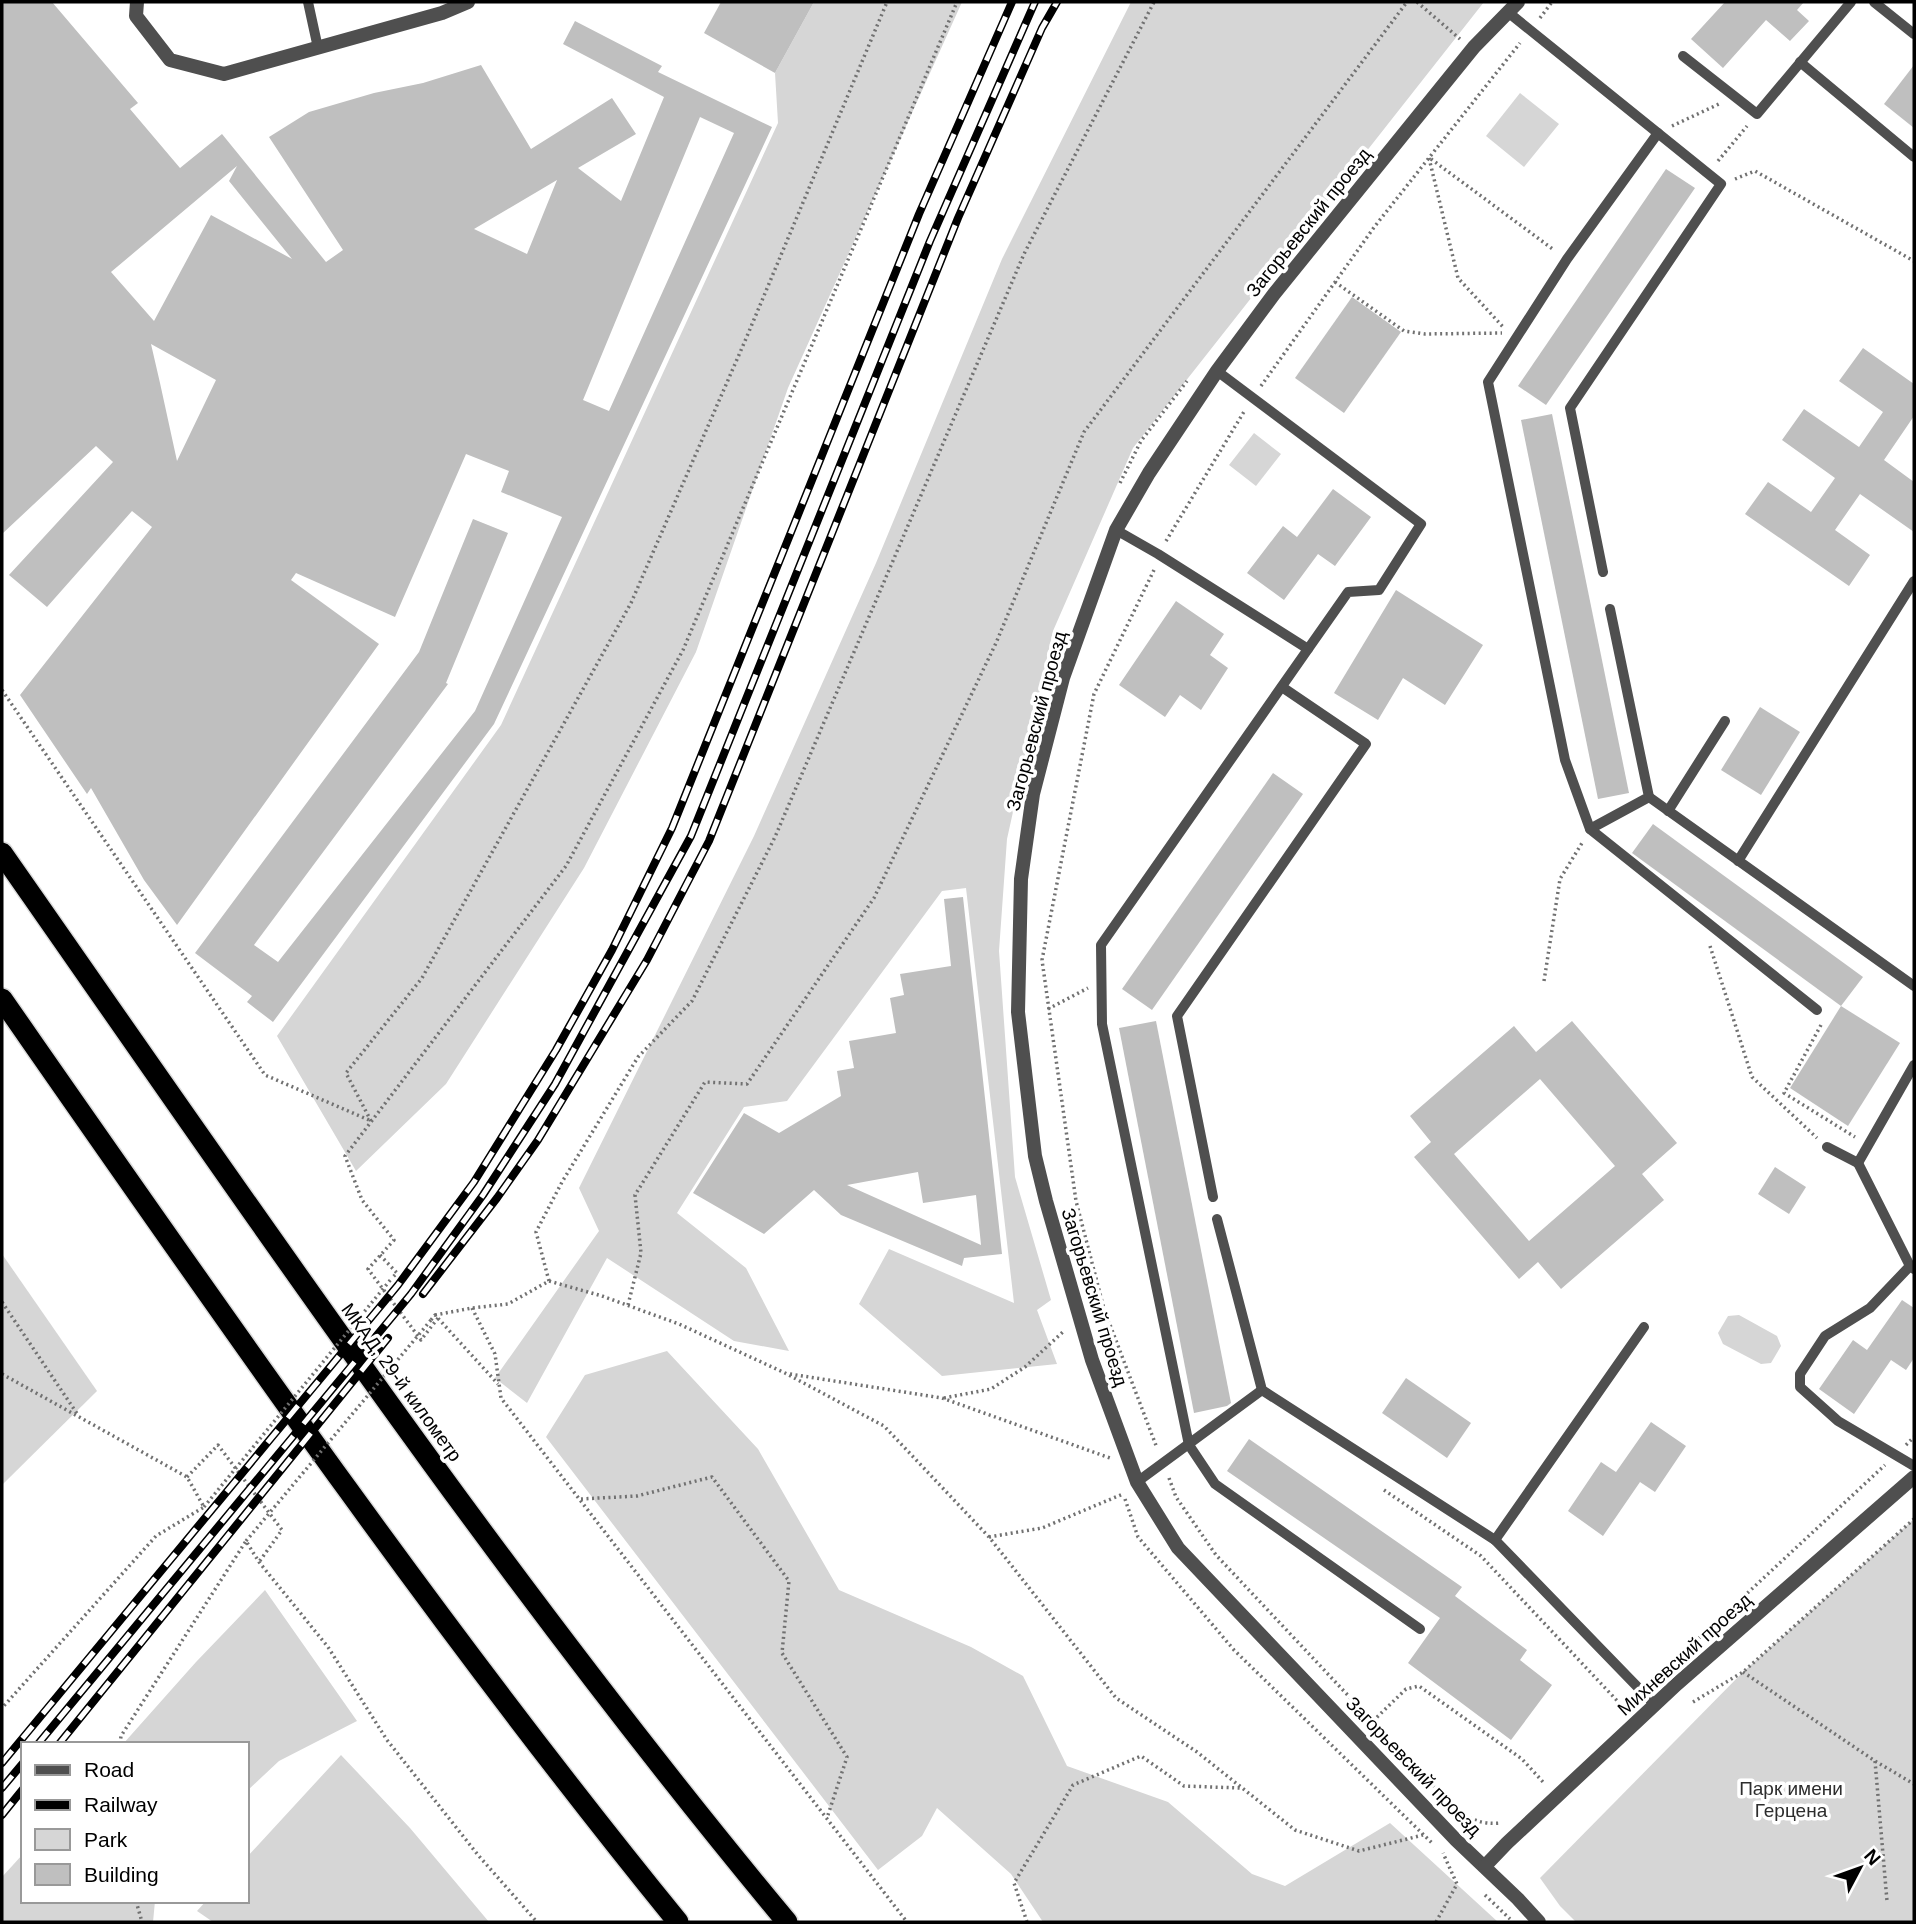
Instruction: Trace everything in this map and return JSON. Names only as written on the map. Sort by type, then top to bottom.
[{"type":"highway","name":"МКАД, 29-й километр","points":[[2,853],[328,1319],[499,1554],[658,1763],[787,1922]]},
{"type":"highway","points":[[2,999],[260,1368],[423,1592],[592,1815],[678,1922]]},
{"type":"street","points":[[137,2],[136,16],[170,60],[224,74],[442,13],[468,2]]},
{"type":"street","name":"Загорьевский проезд","points":[[1513,8],[1474,47],[1282,284],[1217,371],[1149,473],[1116,530],[1063,678],[1032,794],[1021,879],[1018,1012],[1035,1156],[1046,1201],[1092,1360],[1136,1482],[1178,1548],[1456,1840],[1539,1922]]},
{"type":"street","name":"Михневский проезд","points":[[1485,1866],[1655,1705],[1914,1478]]},
{"type":"lane","points":[[307,2],[318,48]]},
{"type":"lane","points":[[1683,56],[1757,114],[1851,2]]},
{"type":"lane","points":[[1874,2],[1914,34]]},
{"type":"lane","points":[[1513,8],[1530,30],[1721,184],[1570,408],[1603,572]]},
{"type":"lane","points":[[1800,62],[1914,157]]},
{"type":"lane","points":[[1658,133],[1567,259],[1488,382],[1565,760],[1590,829],[1817,1010]]},
{"type":"lane","points":[[1217,371],[1421,524],[1379,590],[1348,592],[1101,944],[1102,1024],[1189,1445],[1215,1484],[1420,1629]]},
{"type":"lane","points":[[1116,530],[1308,649]]},
{"type":"lane","points":[[1738,861],[1914,581]]},
{"type":"lane","points":[[1610,609],[1649,797],[1914,986]]},
{"type":"lane","points":[[1213,1197],[1177,1016],[1366,744],[1282,687]]},
{"type":"lane","points":[[1668,811],[1725,722]]},
{"type":"lane","points":[[1590,829],[1649,797]]},
{"type":"lane","points":[[1858,1163],[1914,1065]]},
{"type":"lane","points":[[1827,1147],[1858,1163],[1912,1267],[1870,1308],[1825,1336],[1800,1374],[1800,1387],[1838,1421],[1914,1466]]},
{"type":"lane","points":[[1217,1219],[1262,1390],[1495,1541],[1655,1705]]},
{"type":"lane","points":[[1495,1541],[1644,1327]]},
{"type":"lane","points":[[1136,1482],[1262,1390]]},
{"type":"path","points":[[371,1121],[346,1073],[422,978],[631,603],[887,2]]},
{"type":"path","points":[[437,1317],[421,1340],[368,1269],[394,1240],[362,1200],[345,1156],[566,866],[683,650],[957,2]]},
{"type":"path","points":[[548,1281],[536,1232],[562,1182],[638,1057],[692,1001],[775,837],[1024,254],[1154,2]]},
{"type":"path","points":[[628,1306],[641,1253],[635,1195],[705,1082],[747,1084],[874,898],[996,643],[1084,432],[1407,2]]},
{"type":"path","points":[[1417,2],[1460,39],[1474,47]]},
{"type":"path","points":[[1502,1823],[1490,1825],[1475,1822],[1453,1807],[1216,1555],[1176,1497],[1104,1309],[1076,1201],[1042,960],[1094,694],[1153,577],[1158,554],[1252,398],[1375,226],[1552,2]]},
{"type":"path","points":[[1460,39],[1468,30]]},
{"type":"path","points":[[1658,133],[1735,97]]},
{"type":"path","points":[[1707,173],[1757,114]]},
{"type":"path","points":[[1429,158],[1567,259]]},
{"type":"path","points":[[1335,282],[1404,331],[1426,334],[1508,333],[1458,278],[1429,158]]},
{"type":"path","points":[[1721,184],[1755,171],[1914,261]]},
{"type":"path","points":[[1119,486],[1141,441],[1191,376]]},
{"type":"path","points":[[2,690],[265,1074],[371,1121]]},
{"type":"path","points":[[1544,981],[1560,879],[1590,829]]},
{"type":"path","points":[[1700,917],[1752,1077],[1827,1147]]},
{"type":"path","points":[[1048,1009],[1102,981]]},
{"type":"path","points":[[1817,1010],[1825,1016],[1784,1093],[1868,1145]]},
{"type":"path","points":[[2,1708],[156,1536],[204,1507],[397,1273],[380,1255]]},
{"type":"path","points":[[120,1742],[121,1736],[246,1541],[431,1320],[472,1308],[508,1304],[548,1281],[679,1324],[785,1373],[884,1426],[989,1537],[1116,1698],[1197,1752],[1295,1830],[1359,1851],[1423,1835],[1234,1650],[1138,1537],[1123,1494],[1042,1528],[989,1537]]},
{"type":"path","points":[[2,1302],[80,1416]]},
{"type":"path","points":[[472,1308],[495,1354],[501,1398],[907,1922]]},
{"type":"path","points":[[437,1317],[499,1385]]},
{"type":"path","points":[[942,1398],[991,1389],[1026,1367],[1066,1329],[1069,1340]]},
{"type":"path","points":[[785,1373],[942,1398],[1110,1458]]},
{"type":"path","points":[[2,1374],[187,1477],[204,1507]]},
{"type":"path","points":[[1674,1661],[1914,1437]]},
{"type":"path","points":[[187,1477],[218,1445],[282,1530],[258,1562]]},
{"type":"path","points":[[1106,1446],[1114,1470]]},
{"type":"path","points":[[581,1499],[637,1496],[712,1477],[789,1581],[782,1653],[847,1757],[827,1818]]},
{"type":"path","points":[[1377,1485],[1481,1556],[1624,1708],[1642,1691]]},
{"type":"path","points":[[1693,1702],[1743,1672],[1914,1519]]},
{"type":"path","points":[[246,1541],[258,1562],[328,1647],[387,1740],[478,1855],[537,1922]]},
{"type":"path","points":[[1743,1672],[1875,1761],[1914,1784]]},
{"type":"path","points":[[1373,1721],[1406,1689],[1419,1686],[1522,1759],[1544,1783],[1536,1791]]},
{"type":"path","points":[[1027,1922],[1014,1883],[1073,1785],[1141,1756],[1184,1786],[1242,1788]]},
{"type":"path","points":[[1875,1761],[1887,1901]]},
{"type":"path","points":[[1436,1922],[1457,1884],[1443,1853]]},
{"type":"path","points":[[137,1903],[142,1922]]},
{"type":"green space","points":[[814,2],[962,2],[788,388],[696,652],[584,868],[446,1084],[356,1171],[277,1036],[501,725],[778,123],[775,73]]},
{"type":"green space","points":[[1131,2],[1484,2],[1133,448],[1053,631],[1007,839],[999,951],[1015,1177],[1051,1300],[1037,1310],[1057,1364],[942,1376],[859,1304],[889,1249],[1014,1303],[966,888],[942,891],[787,1101],[744,1107],[677,1213],[746,1268],[789,1351],[734,1341],[607,1258],[527,1403],[495,1378],[599,1231],[579,1188],[754,836],[876,563],[1002,259]]},
{"type":"green space","points":[[1520,93],[1559,124],[1524,167],[1486,136]]},
{"type":"green space","points":[[1254,433],[1281,454],[1256,486],[1229,465]]},
{"type":"green space","points":[[2,1254],[97,1391],[2,1485]]},
{"type":"green space","points":[[1739,1315],[1777,1336],[1781,1346],[1771,1363],[1761,1364],[1723,1344],[1718,1333],[1728,1316]]},
{"type":"green space","points":[[667,1351],[758,1449],[839,1590],[971,1647],[1023,1676],[1067,1766],[1168,1802],[1252,1874],[1285,1886],[1390,1823],[1498,1922],[1043,1922],[1011,1874],[937,1808],[922,1836],[878,1870],[546,1437],[585,1375]]},
{"type":"green space","name":"Парк имени Герцена","points":[[1914,1519],[1914,1922],[1576,1922],[1560,1906],[1540,1878],[1743,1672]]},
{"type":"green space","points":[[265,1590],[357,1721],[279,1761],[248,1790],[248,1742],[125,1742]]},
{"type":"green space","points":[[341,1755],[410,1828],[489,1922],[213,1922],[197,1911],[204,1903],[248,1903],[248,1856]]},
{"type":"green space","points":[[21,1856],[21,1903],[155,1903],[153,1922],[2,1922],[2,1877]]},
{"type":"building","points":[[2,2],[52,2],[138,103],[130,109],[180,168],[222,134],[326,262],[343,250],[269,137],[309,112],[481,65],[531,149],[612,98],[636,134],[578,168],[621,201],[664,97],[563,44],[575,21],[662,66],[658,72],[772,127],[494,724],[273,1022],[247,1002],[252,996],[195,953],[419,652],[473,519],[508,533],[446,683],[448,684],[254,945],[278,962],[475,711],[562,517],[501,492],[509,471],[466,454],[395,617],[296,573],[291,580],[379,644],[177,925],[144,880],[91,788],[87,794],[20,695],[152,527],[132,511],[47,607],[9,575],[113,462],[96,446],[2,534]],"holes":[[[700,117],[734,133],[609,411],[583,400]],[[237,166],[229,181],[292,259],[211,215],[154,321],[111,272]],[[557,180],[527,254],[474,229]],[[151,344],[216,380],[177,461]]]},
{"type":"building","points":[[721,2],[814,2],[775,73],[704,33]]},
{"type":"building","points":[[1725,2],[1804,2],[1797,10],[1809,21],[1790,41],[1766,20],[1723,68],[1691,39]]},
{"type":"building","points":[[1914,65],[1914,128],[1884,104]]},
{"type":"building","points":[[1666,169],[1695,188],[1546,405],[1518,386]]},
{"type":"building","points":[[1352,297],[1401,332],[1344,413],[1295,378]]},
{"type":"building","points":[[1863,348],[1914,384],[1914,416],[1884,460],[1914,482],[1914,532],[1860,494],[1835,530],[1870,555],[1849,586],[1745,514],[1768,482],[1811,512],[1835,478],[1782,440],[1804,409],[1859,447],[1883,412],[1839,381]]},
{"type":"building","points":[[1552,414],[1629,793],[1598,799],[1521,420]]},
{"type":"building","points":[[1333,489],[1371,517],[1335,566],[1318,554],[1284,600],[1247,573],[1283,526],[1297,537]]},
{"type":"building","points":[[1396,590],[1483,645],[1445,705],[1403,678],[1378,720],[1334,693]]},
{"type":"building","points":[[1176,601],[1224,634],[1210,655],[1228,668],[1201,710],[1180,695],[1165,717],[1119,685]]},
{"type":"building","points":[[1760,707],[1800,732],[1761,795],[1721,770]]},
{"type":"building","points":[[1273,773],[1303,794],[1152,1010],[1122,989]]},
{"type":"building","points":[[1653,824],[1863,977],[1841,1006],[1632,853]]},
{"type":"building","points":[[963,897],[1002,1254],[964,1258],[962,1266],[841,1215],[814,1190],[764,1234],[693,1193],[744,1113],[779,1133],[841,1096],[837,1071],[854,1068],[849,1041],[896,1033],[890,998],[904,995],[900,974],[951,966],[944,899]],"holes":[[[918,1172],[923,1203],[976,1195],[981,1245],[847,1185]]]},
{"type":"building","points":[[1841,1006],[1900,1043],[1848,1126],[1790,1088]]},
{"type":"building","points":[[1156,1021],[1231,1403],[1194,1413],[1119,1028]]},
{"type":"building","points":[[1572,1021],[1677,1143],[1642,1174],[1664,1200],[1561,1289],[1538,1262],[1519,1279],[1414,1157],[1431,1142],[1410,1116],[1514,1026],[1536,1052]],"holes":[[[1540,1079],[1615,1166],[1529,1241],[1454,1154]]]},
{"type":"building","points":[[1775,1167],[1806,1187],[1789,1214],[1758,1194]]},
{"type":"building","points":[[1902,1300],[1914,1308],[1914,1358],[1906,1370],[1891,1360],[1854,1414],[1819,1389],[1853,1340],[1867,1350]]},
{"type":"building","points":[[1406,1378],[1471,1423],[1447,1458],[1382,1413]]},
{"type":"building","points":[[1651,1422],[1686,1446],[1655,1492],[1640,1482],[1603,1536],[1568,1511],[1601,1462],[1616,1472]]},
{"type":"building","points":[[1249,1439],[1462,1587],[1455,1596],[1527,1650],[1520,1660],[1552,1685],[1511,1740],[1408,1663],[1440,1618],[1227,1471]]},
{"type":"railway","points":[[2,1763],[398,1285],[474,1182],[556,1050],[612,950],[672,828],[919,214],[1012,2]]},
{"type":"railway","points":[[40,1742],[411,1294],[483,1195],[555,1084],[691,836],[930,241],[1035,2]]},
{"type":"railway","points":[[423,1294],[538,1140],[647,960],[709,841],[958,218],[1042,28],[1057,2]]},
{"type":"railway","points":[[61,1742],[388,1338]]},
{"type":"railway","points":[[2,1788],[21,1765]]},
{"type":"railway","points":[[2,1815],[21,1791]]}]
